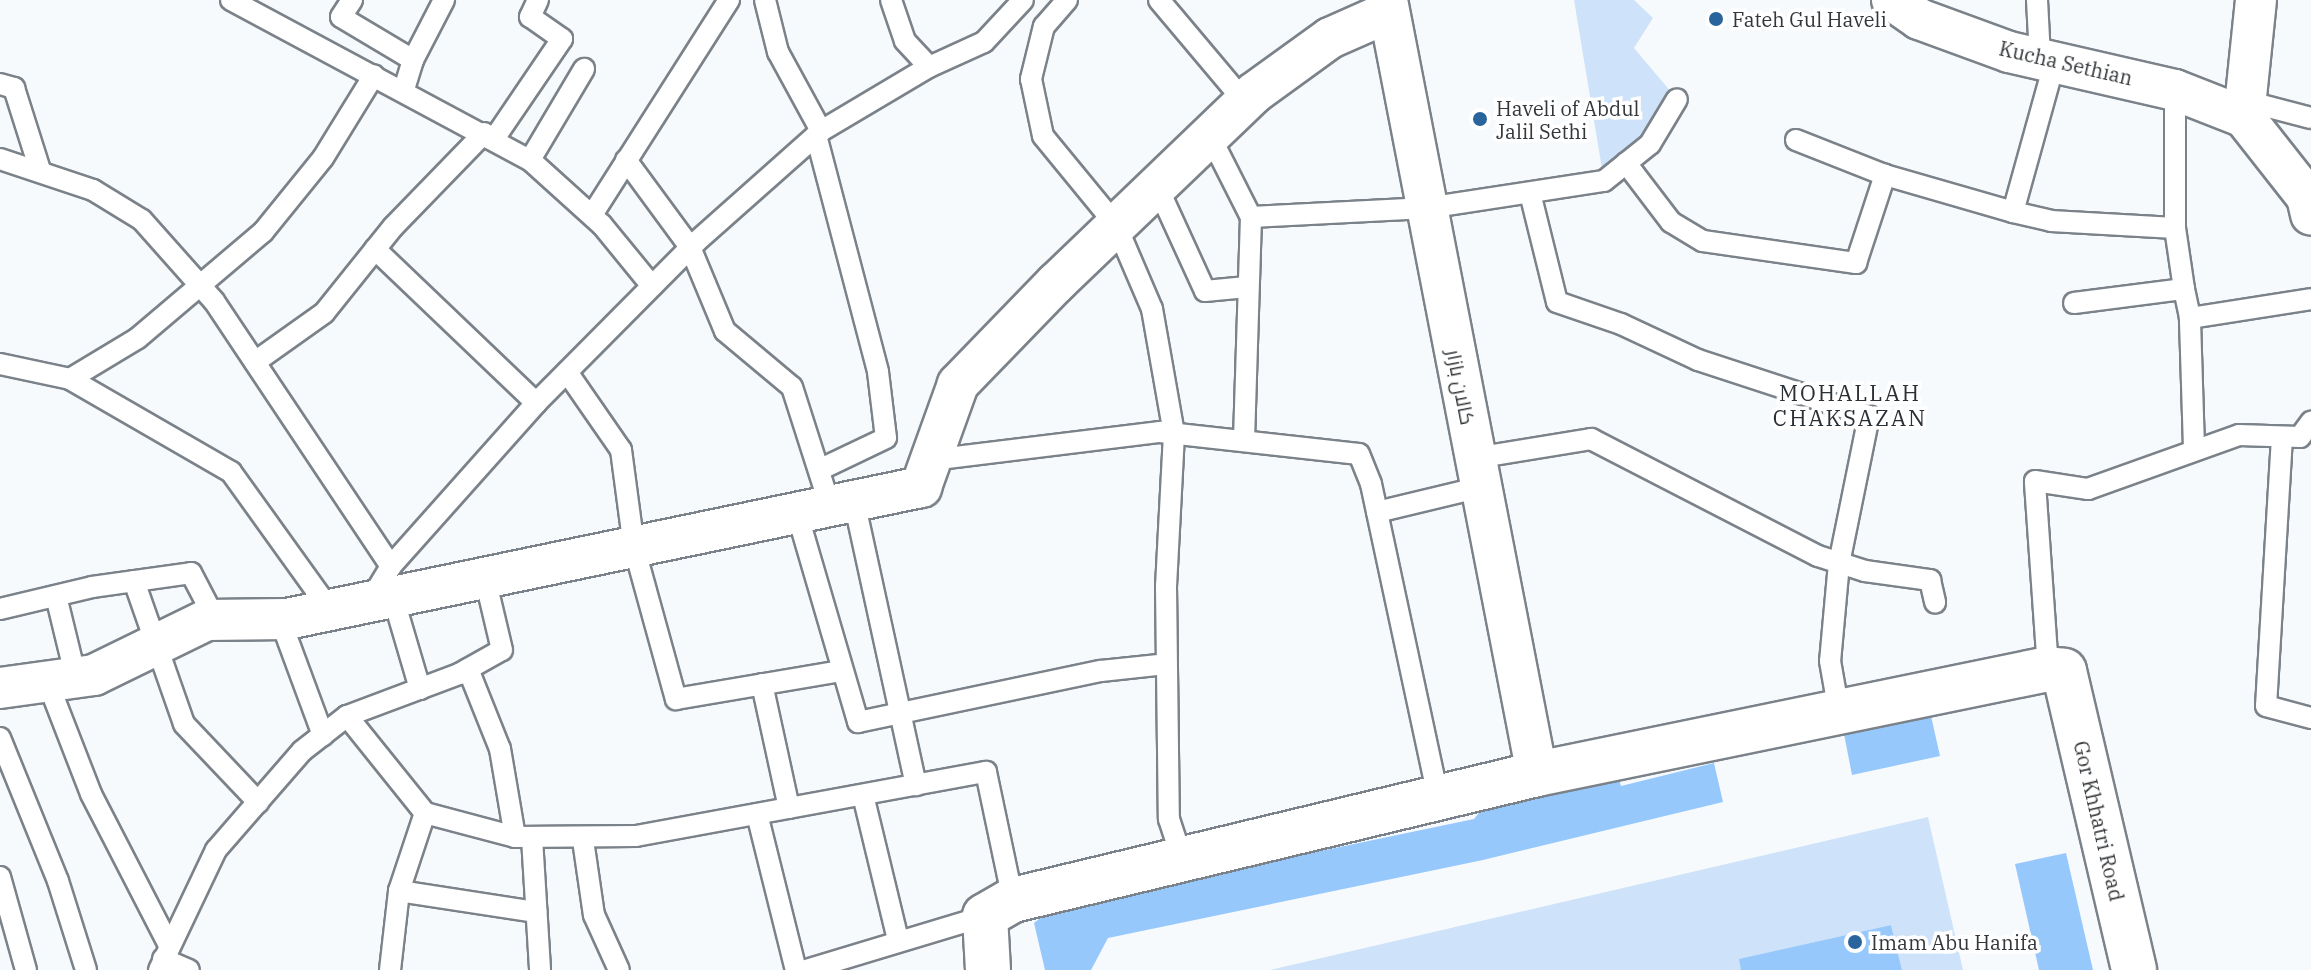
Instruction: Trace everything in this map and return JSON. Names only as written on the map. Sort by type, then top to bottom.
[{"type":"street","name":"Kucha Sethian","points":[[1892,0],[1919,19],[2047,59],[2245,109]]},
{"type":"street","points":[[2256,0],[2245,109],[2307,197],[2311,215]]},
{"type":"street","points":[[0,688],[94,675],[215,619],[280,619],[330,610],[385,588],[485,578],[634,547],[825,497],[921,487],[958,384],[1116,225],[1245,102],[1330,38],[1388,6]]},
{"type":"street","name":"کالان بازار","points":[[1388,6],[1537,774]]},
{"type":"street","points":[[988,970],[999,908],[1182,859],[1537,774],[2056,670]]},
{"type":"street","name":"Gor Khhatri Road","points":[[2056,670],[2134,970]]},
{"type":"lane","points":[[231,0],[530,160],[592,215],[652,286]]},
{"type":"lane","points":[[352,0],[341,17],[413,60]]},
{"type":"lane","points":[[404,90],[413,60],[444,0]]},
{"type":"lane","points":[[255,362],[324,313],[375,249],[489,136],[562,39],[530,17],[538,0]]},
{"type":"lane","points":[[592,215],[729,0]]},
{"type":"lane","points":[[765,0],[778,52],[819,133],[878,372],[886,438],[825,497]]},
{"type":"lane","points":[[891,0],[905,41],[929,67]]},
{"type":"lane","points":[[385,588],[536,403],[690,247],[819,133],[929,67],[984,42],[1023,0]]},
{"type":"lane","points":[[1067,0],[1044,26],[1031,79],[1043,136],[1116,225],[1152,309],[1174,434],[1166,664],[1169,819],[1182,859]]},
{"type":"lane","points":[[1159,0],[1245,102]]},
{"type":"lane","points":[[2013,212],[2047,59],[2037,0]]},
{"type":"lane","points":[[530,160],[584,69]]},
{"type":"lane","points":[[70,379],[138,338],[199,283],[263,232],[323,158],[374,75]]},
{"type":"lane","points":[[0,84],[14,88],[40,170]]},
{"type":"lane","points":[[2175,90],[2175,228],[2190,318],[2194,448]]},
{"type":"lane","points":[[1251,217],[1427,208],[1604,181],[1650,144],[1677,99]]},
{"type":"lane","points":[[2245,109],[2311,118]]},
{"type":"lane","points":[[1210,136],[1251,217],[1244,440]]},
{"type":"lane","points":[[1796,140],[1885,175],[2051,221],[2175,228]]},
{"type":"lane","points":[[0,159],[40,170],[125,207],[199,283],[255,362],[385,588],[420,689]]},
{"type":"lane","points":[[626,160],[690,247],[725,331],[792,387],[825,497],[900,714],[916,785]]},
{"type":"lane","points":[[1626,163],[1671,222],[1703,241],[1856,263],[1885,175]]},
{"type":"lane","points":[[1157,186],[1205,291],[1247,287]]},
{"type":"lane","points":[[1530,193],[1557,302],[1621,324],[1698,360],[1869,416],[1839,563],[1830,661],[1839,712]]},
{"type":"lane","points":[[375,249],[536,403]]},
{"type":"lane","points":[[2074,303],[2184,289]]},
{"type":"lane","points":[[2190,318],[2311,299]]},
{"type":"lane","points":[[0,364],[70,379],[231,472],[330,610]]},
{"type":"lane","points":[[567,372],[621,450],[634,547],[676,699],[841,671]]},
{"type":"lane","points":[[2056,670],[2035,481],[2088,489],[2194,448],[2239,435],[2300,437],[2311,422]]},
{"type":"lane","points":[[931,460],[1174,434],[1359,454],[1377,512],[1438,797]]},
{"type":"lane","points":[[2282,437],[2266,706],[2311,718]]},
{"type":"lane","points":[[1377,512],[1478,473],[1591,439],[1839,563],[1930,580],[1935,602]]},
{"type":"lane","points":[[825,497],[841,671],[858,722],[1101,671],[1166,664]]},
{"type":"lane","points":[[0,609],[134,581],[191,573],[215,619]]},
{"type":"lane","points":[[164,958],[216,850],[323,735],[347,716],[468,669],[502,650],[485,578]]},
{"type":"lane","points":[[134,581],[184,724],[258,802]]},
{"type":"lane","points":[[56,596],[62,680],[91,794],[164,958],[189,970]]},
{"type":"lane","points":[[280,619],[323,735]]},
{"type":"lane","points":[[468,669],[500,749],[524,837],[536,912],[540,970]]},
{"type":"lane","points":[[762,684],[789,808]]},
{"type":"lane","points":[[347,716],[425,813],[524,837],[583,840],[636,836],[986,772],[999,908],[806,970]]},
{"type":"lane","points":[[0,738],[58,881],[86,970]]},
{"type":"lane","points":[[863,795],[898,940]]},
{"type":"lane","points":[[390,970],[399,891],[425,813]]},
{"type":"lane","points":[[757,814],[796,970]]},
{"type":"lane","points":[[583,840],[594,915],[619,970]]},
{"type":"lane","points":[[0,877],[26,970]]},
{"type":"lane","points":[[399,891],[536,912]]},
{"type":"shaded area","points":[[1574,0],[1634,0],[1653,18],[1634,48],[1677,99],[1604,181]]},
{"type":"shaded area","points":[[1928,817],[1963,970],[1902,970],[1891,925],[1740,959],[1741,970],[1270,970]]},
{"type":"building","points":[[1931,716],[1940,756],[1852,775],[1844,734]]},
{"type":"building","points":[[1714,763],[1723,802],[1483,860],[1108,938],[1091,970],[1045,970],[1034,923],[1056,906],[1474,819],[1496,792],[1619,779],[1621,786]]},
{"type":"building","points":[[2066,853],[2093,970],[2039,970],[2015,864]]},
{"type":"building","name":"Imam Abu Hanifa","points":[[1891,925],[1902,970],[1741,970],[1739,959]]},
{"type":"place","name":"Fateh Gul Haveli","points":[[1716,19]]},
{"type":"place","name":"Haveli of Abdul Jalil Sethi","points":[[1480,119]]},
{"type":"place","name":"Imam Abu Hanifa","points":[[1855,942]]},
{"type":"district","name":"MOHALLAH CHAKSAZAN","points":[[1850,404]]}]
